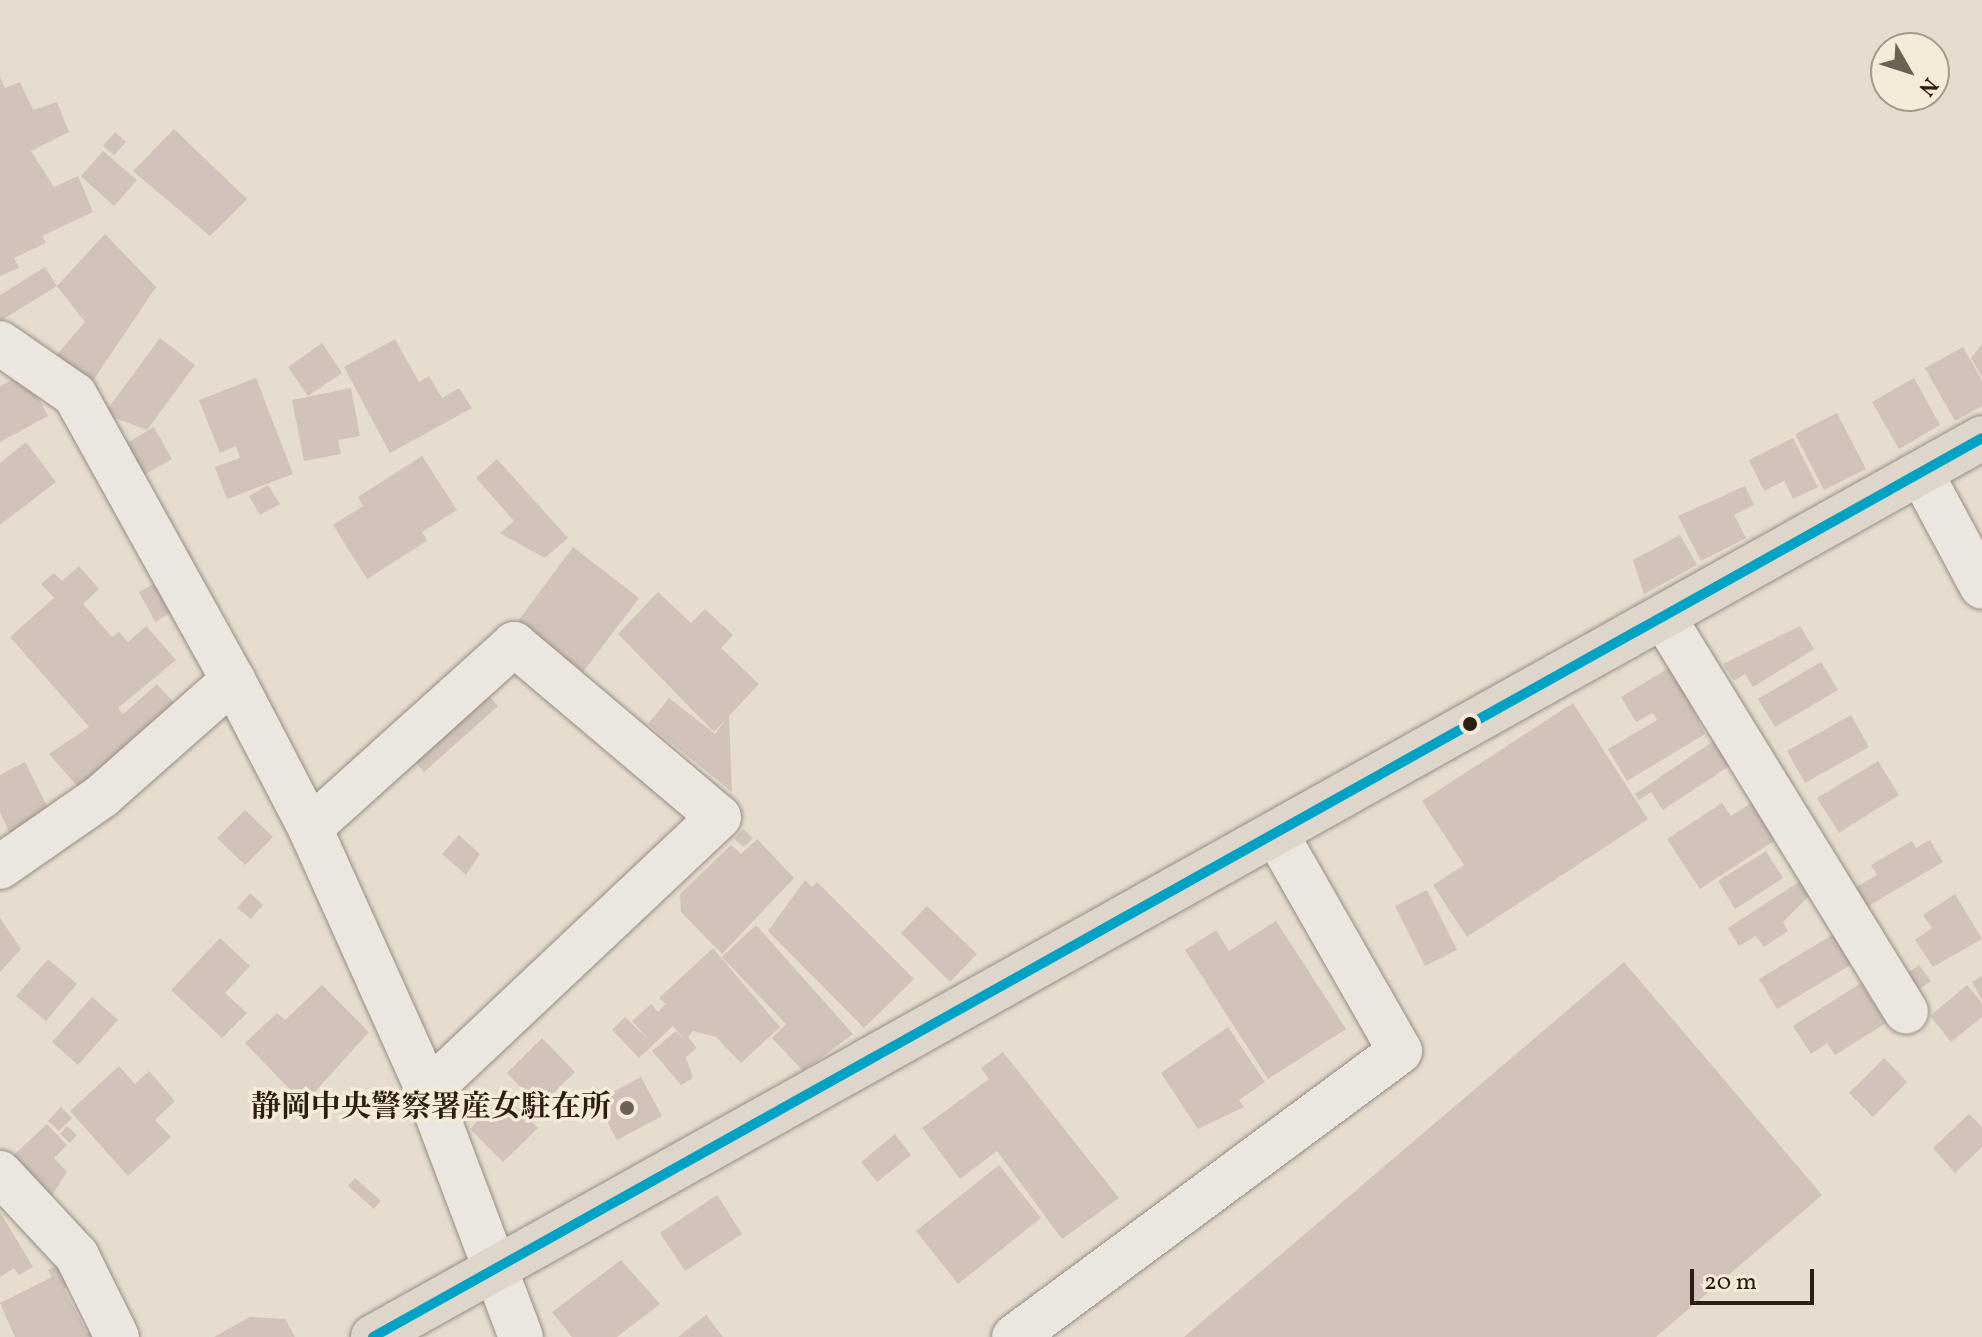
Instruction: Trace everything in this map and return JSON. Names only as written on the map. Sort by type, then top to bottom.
[{"type":"main road","points":[[373,1337],[497,1265],[1277,835],[1982,438]]},
{"type":"street","points":[[0,343],[75,395],[233,680],[310,828],[428,1091],[497,1265],[521,1337]]},
{"type":"street","points":[[1921,473],[1982,587]]},
{"type":"street","points":[[1664,618],[1906,1012]]},
{"type":"street","points":[[310,828],[514,644],[719,817],[428,1091]]},
{"type":"street","points":[[0,867],[102,796],[233,680]]},
{"type":"street","points":[[1014,1337],[1400,1051],[1277,835]]},
{"type":"street","points":[[0,1173],[77,1256],[117,1337]]},
{"type":"building","points":[[0,77],[5,88],[20,82],[33,110],[57,102],[69,132],[31,151],[54,187],[78,176],[93,212],[42,236],[46,243],[14,258],[19,268],[0,276]]},
{"type":"building","points":[[174,129],[247,199],[210,236],[133,171]]},
{"type":"building","points":[[115,132],[126,142],[114,155],[103,146]]},
{"type":"building","points":[[103,151],[137,180],[114,206],[81,176]]},
{"type":"building","points":[[105,234],[156,287],[88,388],[54,358],[85,322],[57,286]]},
{"type":"building","points":[[45,267],[57,286],[0,321],[0,295]]},
{"type":"building","points":[[160,338],[195,365],[147,430],[104,414]]},
{"type":"building","points":[[395,339],[419,382],[429,376],[442,398],[459,388],[472,408],[390,453],[344,367]]},
{"type":"building","points":[[322,343],[342,373],[308,396],[288,367]]},
{"type":"building","points":[[1982,344],[1982,377],[1971,358]]},
{"type":"building","points":[[1963,347],[1982,380],[1982,406],[1955,421],[1925,368]]},
{"type":"building","points":[[25,373],[48,416],[0,442],[0,386]]},
{"type":"building","points":[[256,378],[293,474],[227,499],[215,467],[240,458],[236,446],[220,453],[199,400]]},
{"type":"building","points":[[1914,378],[1940,425],[1899,449],[1872,402]]},
{"type":"building","points":[[351,388],[360,436],[338,440],[341,454],[304,461],[292,400]]},
{"type":"building","points":[[1837,413],[1866,469],[1824,490],[1795,434]]},
{"type":"building","points":[[154,427],[172,459],[137,479],[120,447]]},
{"type":"building","points":[[1793,438],[1818,487],[1793,499],[1784,481],[1764,491],[1749,460]]},
{"type":"building","points":[[26,442],[56,482],[0,525],[0,463]]},
{"type":"building","points":[[422,456],[457,510],[422,532],[427,541],[367,579],[333,525],[363,506],[358,497]]},
{"type":"building","points":[[497,459],[568,538],[545,558],[500,533],[514,521],[476,478]]},
{"type":"building","points":[[268,485],[280,504],[260,515],[249,496]]},
{"type":"building","points":[[1745,486],[1754,505],[1734,515],[1746,538],[1701,561],[1678,516]]},
{"type":"building","points":[[1680,535],[1697,565],[1644,594],[1633,560]]},
{"type":"building","points":[[573,547],[639,598],[583,672],[518,621]]},
{"type":"building","points":[[79,566],[99,589],[83,604],[112,637],[119,632],[128,642],[146,626],[176,660],[118,708],[123,714],[157,684],[182,712],[86,796],[49,754],[89,727],[10,637],[54,598],[41,584],[54,573],[62,581]]},
{"type":"building","points":[[159,581],[175,610],[155,622],[139,592]]},
{"type":"building","points":[[658,592],[691,623],[705,609],[733,635],[721,648],[759,684],[729,716],[732,792],[648,724],[669,698],[715,734],[727,718],[714,732],[618,634]]},
{"type":"building","points":[[1800,626],[1814,649],[1753,687],[1745,674],[1734,681],[1723,664]]},
{"type":"building","points":[[1821,662],[1838,690],[1775,727],[1758,699]]},
{"type":"building","points":[[1672,666],[1705,734],[1627,781],[1608,749],[1657,720],[1653,713],[1636,722],[1621,697]]},
{"type":"building","points":[[483,689],[498,706],[424,772],[409,754]]},
{"type":"building","points":[[1573,703],[1648,819],[1467,937],[1433,885],[1464,865],[1422,801]]},
{"type":"building","points":[[1851,715],[1869,747],[1805,783],[1787,751]]},
{"type":"building","points":[[1715,740],[1731,765],[1663,810],[1651,792],[1639,800],[1635,794]]},
{"type":"building","points":[[1878,761],[1899,795],[1839,833],[1817,798]]},
{"type":"building","points":[[25,762],[51,814],[10,834],[0,812],[0,775]]},
{"type":"building","points":[[1759,798],[1783,835],[1700,889],[1667,839],[1722,803],[1731,816]]},
{"type":"building","points":[[245,810],[273,837],[245,865],[217,838]]},
{"type":"building","points":[[743,829],[753,838],[744,847],[734,839]]},
{"type":"building","points":[[459,835],[480,854],[466,875],[442,854]]},
{"type":"building","points":[[757,839],[794,878],[722,954],[681,912],[680,894],[731,845],[741,854]]},
{"type":"building","points":[[1930,840],[1943,862],[1860,911],[1849,891],[1877,875],[1871,865],[1912,841],[1916,848]]},
{"type":"building","points":[[1766,851],[1783,878],[1735,909],[1718,881]]},
{"type":"building","points":[[805,880],[812,887],[817,882],[914,979],[864,1028],[768,931]]},
{"type":"building","points":[[1802,880],[1811,894],[1783,922],[1788,931],[1764,947],[1756,936],[1739,946],[1728,928]]},
{"type":"building","points":[[1427,890],[1457,950],[1425,966],[1395,906]]},
{"type":"building","points":[[250,893],[263,905],[251,919],[237,908]]},
{"type":"building","points":[[1955,894],[1982,939],[1933,967],[1915,940],[1932,928],[1923,915]]},
{"type":"building","points":[[927,906],[977,954],[950,982],[901,933]]},
{"type":"building","points":[[0,918],[21,949],[0,972]]},
{"type":"building","points":[[1276,921],[1346,1029],[1268,1079],[1185,950],[1216,930],[1229,951]]},
{"type":"building","points":[[756,925],[853,1034],[803,1071],[772,1038],[786,1024],[722,957]]},
{"type":"building","points":[[1834,934],[1852,964],[1777,1009],[1759,979]]},
{"type":"building","points":[[220,938],[250,966],[225,993],[247,1013],[222,1038],[171,990]]},
{"type":"building","points":[[713,948],[780,1027],[741,1063],[716,1037],[693,1031],[688,1037],[697,1048],[686,1057],[693,1078],[681,1085],[652,1051],[676,1031],[685,1040],[673,1026],[639,1058],[612,1030],[625,1017],[650,1041],[632,1021],[651,1004],[658,1012],[666,1004],[659,998]]},
{"type":"building","points":[[48,959],[77,984],[46,1021],[16,996]]},
{"type":"building","points":[[1624,962],[1822,1195],[1656,1337],[1184,1337]]},
{"type":"building","points":[[1919,965],[1931,981],[1913,993],[1902,977]]},
{"type":"building","points":[[1982,976],[1982,1000],[1972,982]]},
{"type":"building","points":[[1861,983],[1886,1023],[1835,1055],[1827,1043],[1811,1054],[1793,1026]]},
{"type":"building","points":[[322,985],[369,1032],[304,1104],[245,1043],[277,1013],[285,1020]]},
{"type":"building","points":[[1967,985],[1982,1003],[1982,1017],[1951,1042],[1930,1016]]},
{"type":"building","points":[[92,997],[118,1020],[78,1065],[52,1042]]},
{"type":"building","points":[[1228,1027],[1265,1082],[1239,1100],[1244,1107],[1198,1129],[1161,1073]]},
{"type":"building","points":[[542,1038],[575,1072],[539,1107],[507,1073]]},
{"type":"building","points":[[1003,1052],[1119,1198],[1062,1239],[997,1151],[960,1179],[922,1128],[989,1079],[981,1068]]},
{"type":"building","points":[[1884,1058],[1907,1082],[1873,1117],[1849,1093]]},
{"type":"building","points":[[119,1066],[135,1084],[149,1071],[175,1101],[155,1120],[171,1137],[128,1176],[70,1111]]},
{"type":"building","points":[[641,1077],[662,1116],[617,1140],[596,1101]]},
{"type":"building","points":[[504,1095],[538,1128],[503,1162],[470,1129]]},
{"type":"building","points":[[61,1107],[72,1118],[59,1131],[48,1121]]},
{"type":"building","points":[[1969,1114],[1982,1127],[1982,1147],[1955,1173],[1933,1148]]},
{"type":"building","points":[[47,1124],[67,1145],[54,1158],[67,1172],[45,1206],[5,1163]]},
{"type":"building","points":[[67,1126],[77,1135],[70,1143],[60,1134]]},
{"type":"building","points":[[895,1134],[911,1155],[877,1182],[861,1162]]},
{"type":"building","points":[[999,1165],[1041,1218],[958,1284],[916,1231]]},
{"type":"building","points":[[355,1178],[381,1201],[374,1209],[348,1186]]},
{"type":"building","points":[[717,1195],[742,1234],[685,1271],[660,1233]]},
{"type":"building","points":[[0,1212],[33,1267],[19,1275],[14,1268],[0,1277]]},
{"type":"building","points":[[621,1260],[660,1304],[617,1337],[572,1337],[552,1312]]},
{"type":"building","points":[[63,1263],[74,1283],[64,1289],[87,1333],[97,1328],[101,1337],[15,1337],[0,1303],[52,1277],[48,1270]]},
{"type":"building","points":[[706,1315],[723,1337],[678,1337]]},
{"type":"building","points":[[250,1317],[285,1319],[295,1337],[214,1337]]},
{"type":"transit line","points":[[373,1337],[1982,438]]},
{"type":"place","name":"静岡中央警察署産女駐在所","points":[[627,1108]]}]
